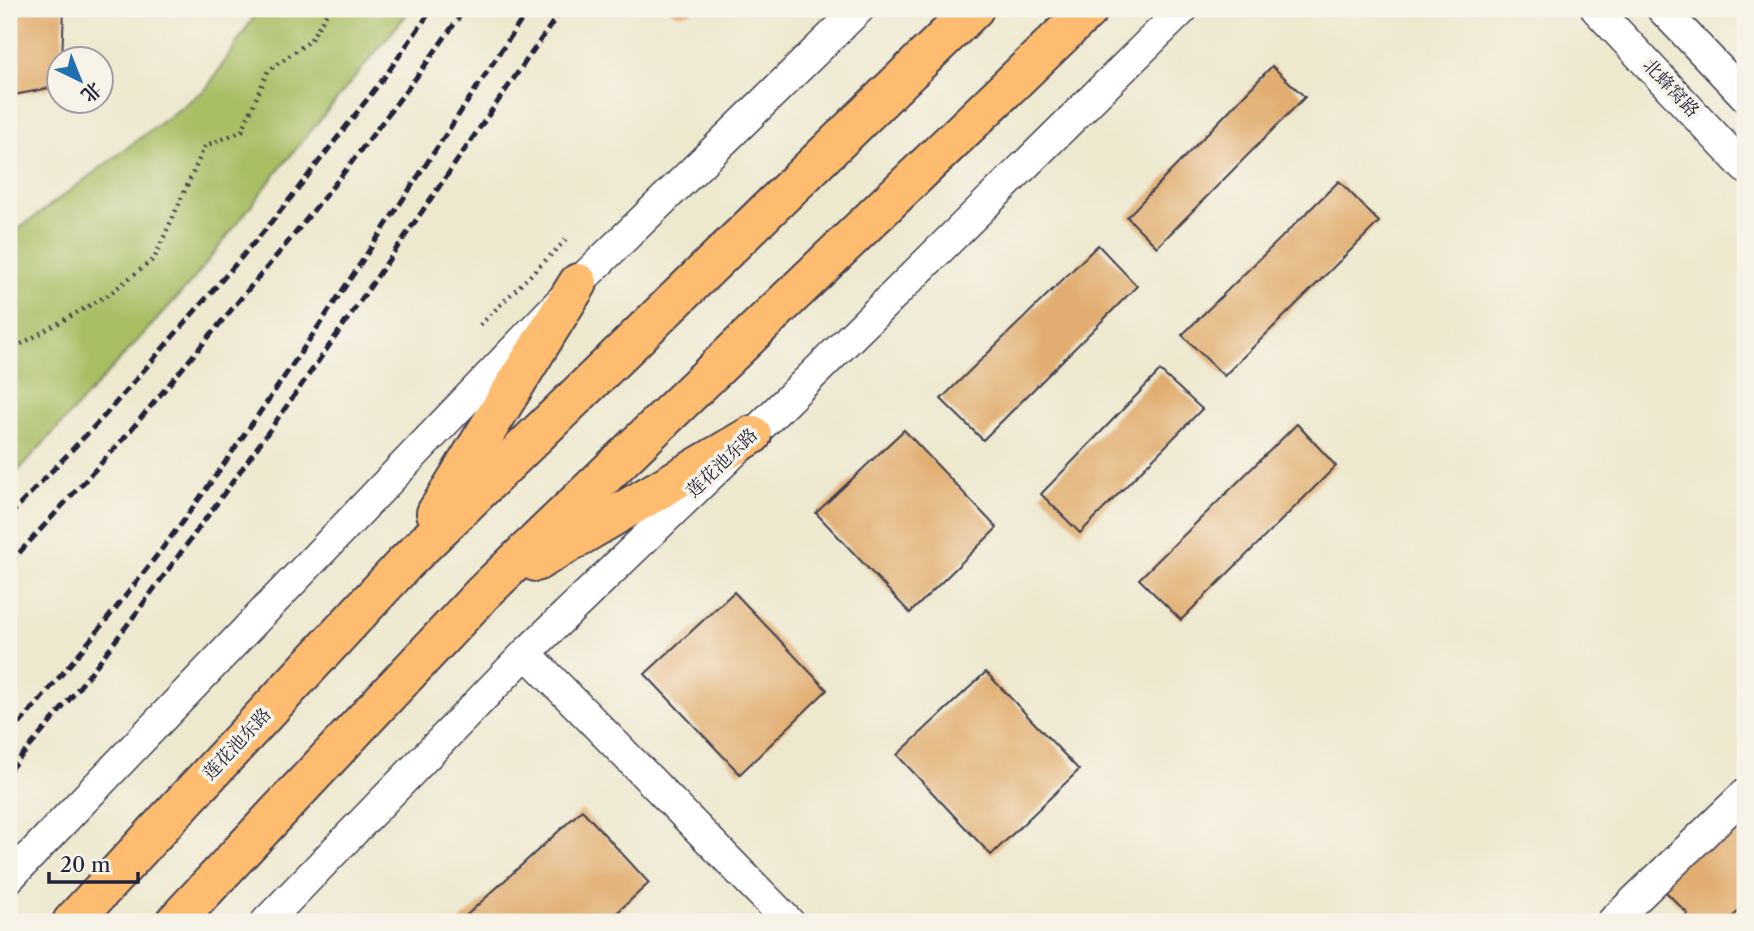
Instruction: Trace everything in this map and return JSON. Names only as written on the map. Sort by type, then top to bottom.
[{"type":"highway","name":"莲花池东路","points":[[72,922],[405,563],[974,9]]},
{"type":"highway","points":[[175,922],[483,593],[1088,9]]},
{"type":"highway","points":[[405,563],[578,283]]},
{"type":"highway","points":[[483,593],[752,435]]},
{"type":"street","points":[[9,878],[578,283],[859,9]]},
{"type":"street","name":"莲花池东路","points":[[265,922],[526,653],[752,435],[1183,9]]},
{"type":"street","name":"北蜂窝路","points":[[1596,9],[1745,168]]},
{"type":"street","points":[[1662,9],[1745,96]]},
{"type":"street","points":[[526,653],[789,922]]},
{"type":"street","points":[[1612,922],[1745,794]]},
{"type":"path","points":[[9,351],[108,295],[154,259],[205,146],[242,131],[268,71],[310,41],[329,9]]},
{"type":"path","points":[[480,325],[567,239]]},
{"type":"green space","points":[[259,9],[411,9],[282,166],[193,280],[9,481],[9,242],[16,231],[207,88]]},
{"type":"building","points":[[9,9],[64,9],[63,46],[46,46],[46,89],[9,96]]},
{"type":"building","points":[[665,9],[695,9],[679,15]]},
{"type":"building","points":[[1272,66],[1305,97],[1157,247],[1127,217]]},
{"type":"building","points":[[1339,181],[1379,222],[1224,376],[1182,335]]},
{"type":"building","points":[[1098,245],[1137,286],[983,440],[941,399]]},
{"type":"building","points":[[1160,371],[1202,409],[1080,533],[1041,494]]},
{"type":"building","points":[[1297,424],[1336,466],[1181,620],[1139,579]]},
{"type":"building","points":[[904,430],[997,528],[910,613],[816,513]]},
{"type":"building","points":[[734,592],[827,690],[740,774],[645,674]]},
{"type":"building","points":[[986,672],[1079,770],[991,855],[897,755]]},
{"type":"building","points":[[1745,803],[1745,905],[1727,922],[1680,922],[1688,914],[1658,884]]},
{"type":"building","points":[[582,810],[649,883],[607,922],[459,922]]},
{"type":"railway","points":[[9,516],[106,414],[272,222],[386,75],[432,9]]},
{"type":"railway","points":[[9,564],[125,437],[293,236],[418,75],[465,9]]},
{"type":"railway","points":[[9,736],[117,606],[219,471],[337,299],[529,9]]},
{"type":"railway","points":[[9,770],[84,681],[201,525],[338,333],[562,9]]}]
